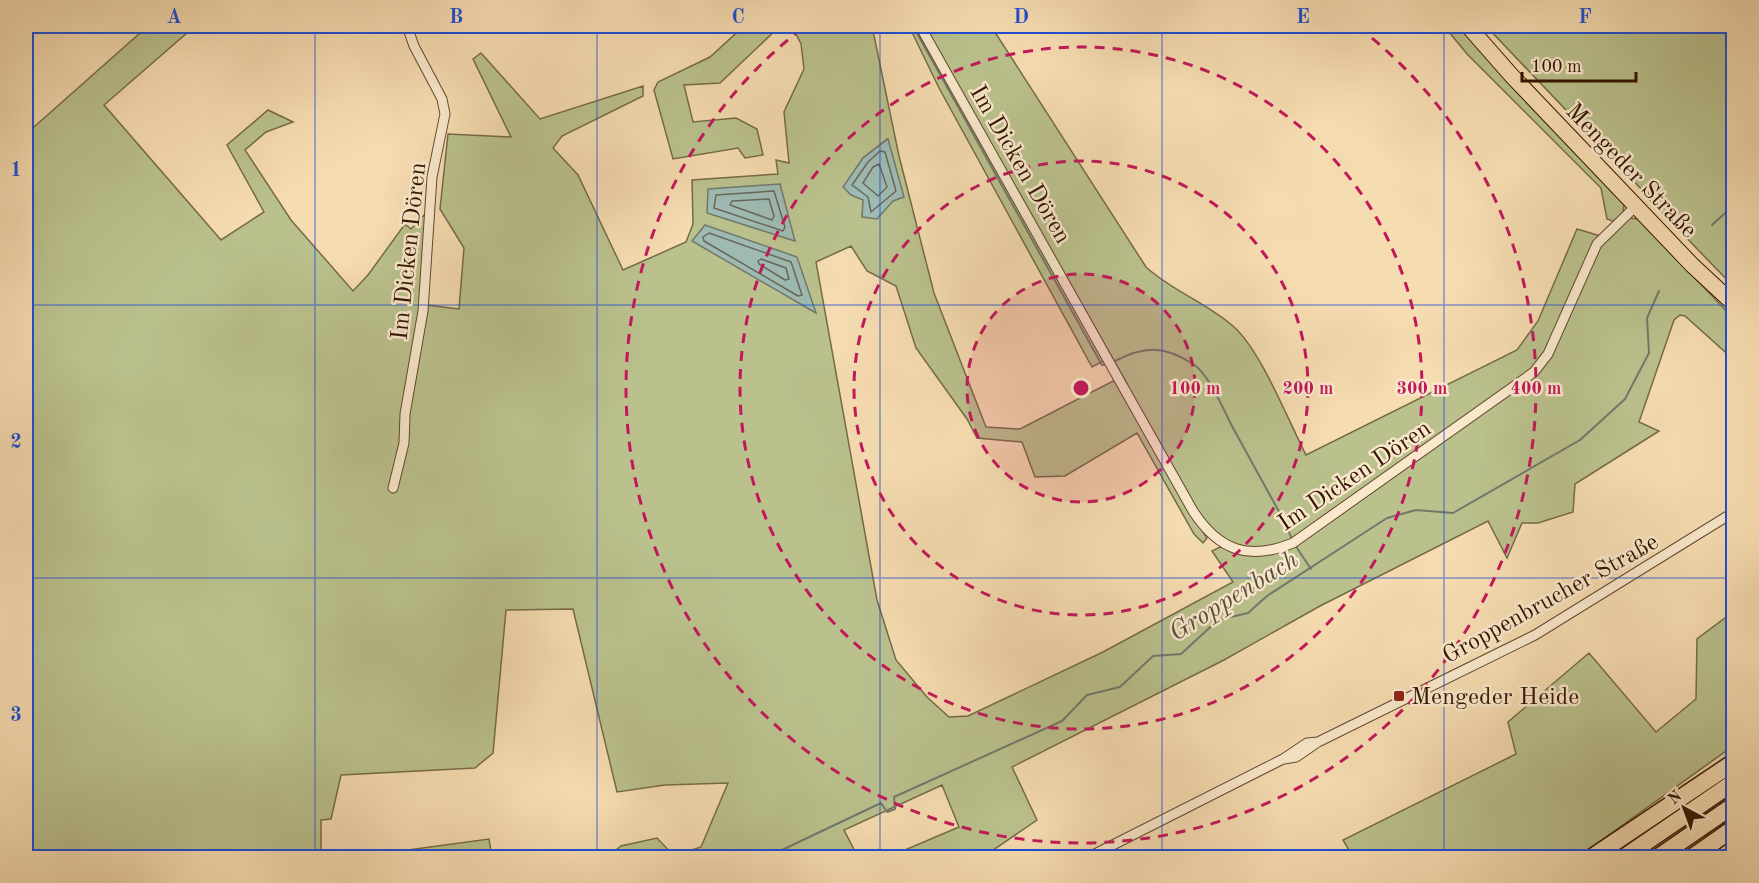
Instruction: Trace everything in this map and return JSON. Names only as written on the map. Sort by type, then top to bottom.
[{"type":"highway","points":[[1591,858],[1734,762]]},
{"type":"highway","points":[[1623,858],[1734,782]]},
{"type":"highway","points":[[1657,858],[1734,805]]},
{"type":"highway","points":[[1691,858],[1734,828]]},
{"type":"highway","points":[[1711,844],[1734,833]]},
{"type":"main road","name":"Mengeder Straße","points":[[1468,26],[1511,75],[1714,288]]},
{"type":"main road","points":[[1714,288],[1734,304]]},
{"type":"main road","points":[[1714,288],[1734,312]]},
{"type":"street","name":"Im Dicken Dören","points":[[393,488],[404,443],[405,414],[423,311],[432,177],[445,114],[442,99],[414,46],[407,26]]},
{"type":"street","name":"Im Dicken Dören","points":[[920,26],[1193,511],[1206,532],[1222,543],[1241,550],[1265,552],[1293,543],[1534,372],[1548,354],[1596,244],[1636,206]]},
{"type":"street","name":"Groppenbrucher Straße","points":[[1087,858],[1282,759],[1296,757],[1318,742],[1535,635],[1734,512]]},
{"type":"green space","points":[[148,26],[195,26],[104,105],[221,240],[264,212],[227,145],[268,110],[293,122],[266,132],[245,150],[291,220],[353,291],[368,275],[405,224],[411,229],[427,212],[427,305],[459,309],[464,248],[440,209],[448,134],[511,137],[473,59],[481,53],[540,119],[643,86],[643,96],[562,136],[553,148],[578,175],[623,270],[686,242],[693,224],[692,180],[778,174],[776,160],[789,163],[784,112],[804,69],[801,44],[792,26],[872,26],[899,156],[934,293],[986,427],[1020,429],[1115,380],[1127,384],[924,26],[991,26],[1146,267],[1167,283],[1213,311],[1244,338],[1264,369],[1306,455],[1517,350],[1538,321],[1577,229],[1607,238],[1629,218],[1639,219],[1733,318],[1733,359],[1685,316],[1680,315],[1674,320],[1639,422],[1659,431],[1575,484],[1573,512],[1538,523],[1522,523],[1507,558],[1488,521],[1320,606],[1224,660],[1012,767],[1037,820],[983,857],[895,858],[893,855],[959,827],[942,785],[844,830],[858,857],[607,857],[621,846],[657,838],[674,856],[701,847],[728,783],[665,785],[617,792],[573,609],[506,610],[493,753],[475,768],[341,775],[331,819],[321,820],[321,856],[26,857],[26,134]],"holes":[[[887,139],[862,217],[864,200],[844,187],[863,158]],[[851,246],[867,271],[896,286],[916,348],[967,419],[977,438],[1022,442],[1035,477],[1065,476],[1137,433],[1194,534],[1203,543],[1207,538],[1191,514],[1236,547],[1281,552],[1253,555],[1220,547],[1212,551],[1233,582],[1103,652],[968,716],[949,717],[927,697],[896,660],[877,600],[816,262]]]},
{"type":"green space","points":[[744,26],[780,26],[720,83],[684,85],[693,122],[736,118],[757,129],[763,155],[745,158],[738,148],[673,159],[654,90],[658,82],[710,57]]},
{"type":"green space","points":[[909,26],[916,26],[1107,359],[1092,367],[939,88]]},
{"type":"green space","points":[[1444,26],[1459,26],[1624,204],[1623,214],[1615,222],[1607,219],[1601,188],[1468,55]]},
{"type":"green space","points":[[1486,26],[1733,26],[1733,286],[1648,198],[1650,185],[1643,191]]},
{"type":"green space","points":[[1733,612],[1733,746],[1578,857],[1353,857],[1343,840],[1516,754],[1508,722],[1589,653],[1656,732],[1696,699],[1697,639]]},
{"type":"green space","points":[[489,839],[492,857],[356,857]]},
{"type":"water","points":[[888,139],[904,197],[893,201],[877,219],[862,217],[863,200],[851,195],[843,187],[863,158]]},
{"type":"water","points":[[780,184],[795,241],[707,213],[708,189]]},
{"type":"water","points":[[705,225],[797,257],[816,313],[692,241]]},
{"type":"waterway","points":[[913,26],[1102,365],[1109,364]]},
{"type":"waterway","name":"Groppenbach","points":[[1712,225],[1734,205]]},
{"type":"waterway","name":"Groppenbach","points":[[765,858],[881,803],[887,812],[895,809],[894,797],[1062,721],[1087,695],[1120,687],[1153,656],[1181,654],[1218,620],[1248,613],[1267,596],[1387,518],[1416,510],[1453,513],[1580,440],[1625,399],[1649,353],[1647,318],[1659,291]]},
{"type":"waterway","points":[[1115,361],[1135,352],[1154,350],[1173,353],[1199,369],[1215,392],[1286,524],[1292,540]]},
{"type":"waterway","points":[[1295,545],[1311,569]]},
{"type":"place","name":"Mengeder Heide","points":[[1399,696]]}]
